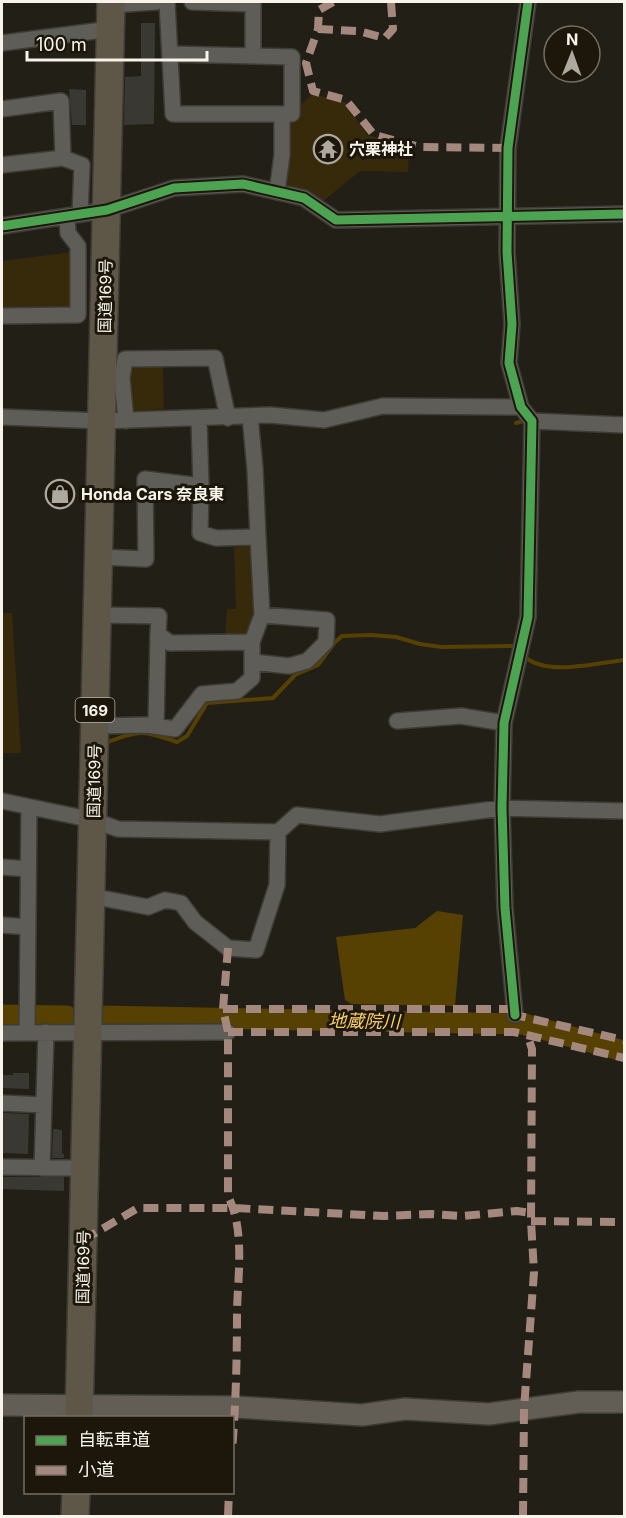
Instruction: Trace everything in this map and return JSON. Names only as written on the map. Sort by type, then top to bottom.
[{"type":"highway","name":"国道169号","points":[[79,1412],[99,557],[114,421],[107,210],[111,12]]},
{"type":"highway","points":[[75,1516],[76,1494]]},
{"type":"street","points":[[2,43],[111,12],[156,2]]},
{"type":"street","points":[[167,2],[173,114],[292,114],[292,57],[170,54]]},
{"type":"street","points":[[192,2],[253,4],[253,55]]},
{"type":"street","points":[[515,1015],[505,908],[502,808],[504,723],[528,617],[532,420],[521,407],[508,363],[512,324],[507,217],[508,148],[528,2]]},
{"type":"street","points":[[2,109],[61,101],[63,158]]},
{"type":"street","points":[[277,192],[282,155],[282,114]]},
{"type":"street","points":[[2,165],[63,158],[82,165],[74,215],[68,234],[78,246],[78,315],[2,316]]},
{"type":"street","points":[[2,226],[107,210],[174,188],[243,184],[304,198],[336,220],[624,214]]},
{"type":"street","points":[[114,421],[125,359],[215,358],[228,418]]},
{"type":"street","points":[[2,417],[114,421],[270,415],[324,420],[383,405],[521,407]]},
{"type":"street","points":[[95,726],[156,726],[175,729],[202,694],[237,691],[252,678],[252,642],[262,615],[255,469],[250,416]]},
{"type":"street","points":[[199,419],[200,533],[216,538],[258,537]]},
{"type":"street","points":[[532,420],[624,425]]},
{"type":"street","points":[[99,557],[146,559],[145,479],[201,486]]},
{"type":"street","points":[[97,615],[159,616],[156,726]]},
{"type":"street","points":[[253,662],[289,666],[307,662],[326,642],[327,620],[262,615]]},
{"type":"street","points":[[159,634],[170,643],[252,642]]},
{"type":"street","points":[[397,721],[460,716],[504,723]]},
{"type":"street","points":[[2,801],[93,820],[118,829],[278,832],[297,815],[380,824],[502,808],[624,811]]},
{"type":"street","points":[[27,1021],[29,807]]},
{"type":"street","points":[[91,896],[148,907],[165,900],[181,903],[195,922],[228,948],[256,950],[277,885],[278,832]]},
{"type":"street","points":[[2,867],[28,868]]},
{"type":"street","points":[[2,925],[28,927]]},
{"type":"street","points":[[27,1021],[46,1032],[228,1032]]},
{"type":"street","points":[[2,1033],[27,1021]]},
{"type":"street","points":[[42,1168],[46,1032]]},
{"type":"street","points":[[2,1103],[44,1104]]},
{"type":"street","points":[[2,1167],[86,1168]]},
{"type":"street","points":[[2,1405],[79,1412],[236,1407],[362,1415],[405,1409],[489,1414],[579,1402],[624,1402]]},
{"type":"shaded area","points":[[312,94],[345,102],[367,135],[409,144],[408,172],[360,171],[322,202],[285,184],[289,117]]},
{"type":"shaded area","points":[[72,252],[71,308],[2,307],[2,261]]},
{"type":"shaded area","points":[[163,365],[164,409],[132,411],[129,371],[135,366]]},
{"type":"shaded area","points":[[255,546],[253,626],[248,635],[225,637],[227,609],[236,609],[234,547]]},
{"type":"shaded area","points":[[2,613],[12,613],[21,753],[2,753]]},
{"type":"shaded area","points":[[437,911],[463,915],[455,1006],[351,1004],[345,1000],[336,937],[415,928]]},
{"type":"building","points":[[141,23],[155,23],[154,124],[124,125],[125,77],[141,76]]},
{"type":"building","points":[[69,89],[86,90],[86,125],[72,125]]},
{"type":"building","points":[[13,1073],[29,1073],[29,1089],[2,1088],[2,1075],[13,1075]]},
{"type":"building","points":[[2,1113],[29,1114],[28,1154],[2,1153]]},
{"type":"building","points":[[53,1129],[62,1130],[64,1158],[52,1158]]},
{"type":"building","points":[[2,1177],[64,1177],[64,1191],[2,1189]]},
{"type":"waterway","points":[[516,423],[526,420]]},
{"type":"waterway","points":[[105,743],[141,733],[177,742],[187,736],[207,703],[273,698],[295,675],[318,665],[342,636],[396,637],[441,647],[513,646],[516,649]]},
{"type":"waterway","points":[[524,656],[545,666],[558,667],[586,666],[624,660]]},
{"type":"waterway","name":"地蔵院川","points":[[2,1015],[67,1016]]},
{"type":"waterway","name":"地蔵院川","points":[[99,1016],[524,1024],[624,1051]]},
{"type":"marked path","points":[[333,2],[319,10],[318,29],[306,63],[313,91],[346,100],[374,135],[420,147],[508,148]]},
{"type":"marked path","points":[[318,29],[358,31],[385,38],[393,29],[391,2]]},
{"type":"marked path","points":[[228,948],[223,1009],[228,1032],[228,1196],[237,1223],[239,1238],[234,1416]]},
{"type":"marked path","points":[[223,1009],[514,1009]]},
{"type":"marked path","points":[[515,1019],[515,1015],[624,1040]]},
{"type":"marked path","points":[[228,1032],[514,1032],[624,1058]]},
{"type":"marked path","points":[[523,1516],[524,1409],[534,1272],[531,1221],[532,1049],[527,1034]]},
{"type":"marked path","points":[[83,1240],[138,1208],[234,1208],[384,1216],[431,1214],[462,1216],[517,1211],[531,1213]]},
{"type":"marked path","points":[[531,1221],[624,1222]]},
{"type":"marked path","points":[[228,1516],[229,1494]]},
{"type":"cycle path","points":[[515,1015],[505,908],[502,808],[504,723],[528,617],[532,421],[521,407],[509,363],[512,324],[507,252],[508,148],[528,2]]},
{"type":"cycle path","points":[[2,226],[107,210],[174,188],[243,184],[304,198],[336,220],[624,214]]},
{"type":"place","name":"穴栗神社","points":[[328,149]]},
{"type":"place","name":"Honda Cars 奈良東","points":[[60,494]]}]
